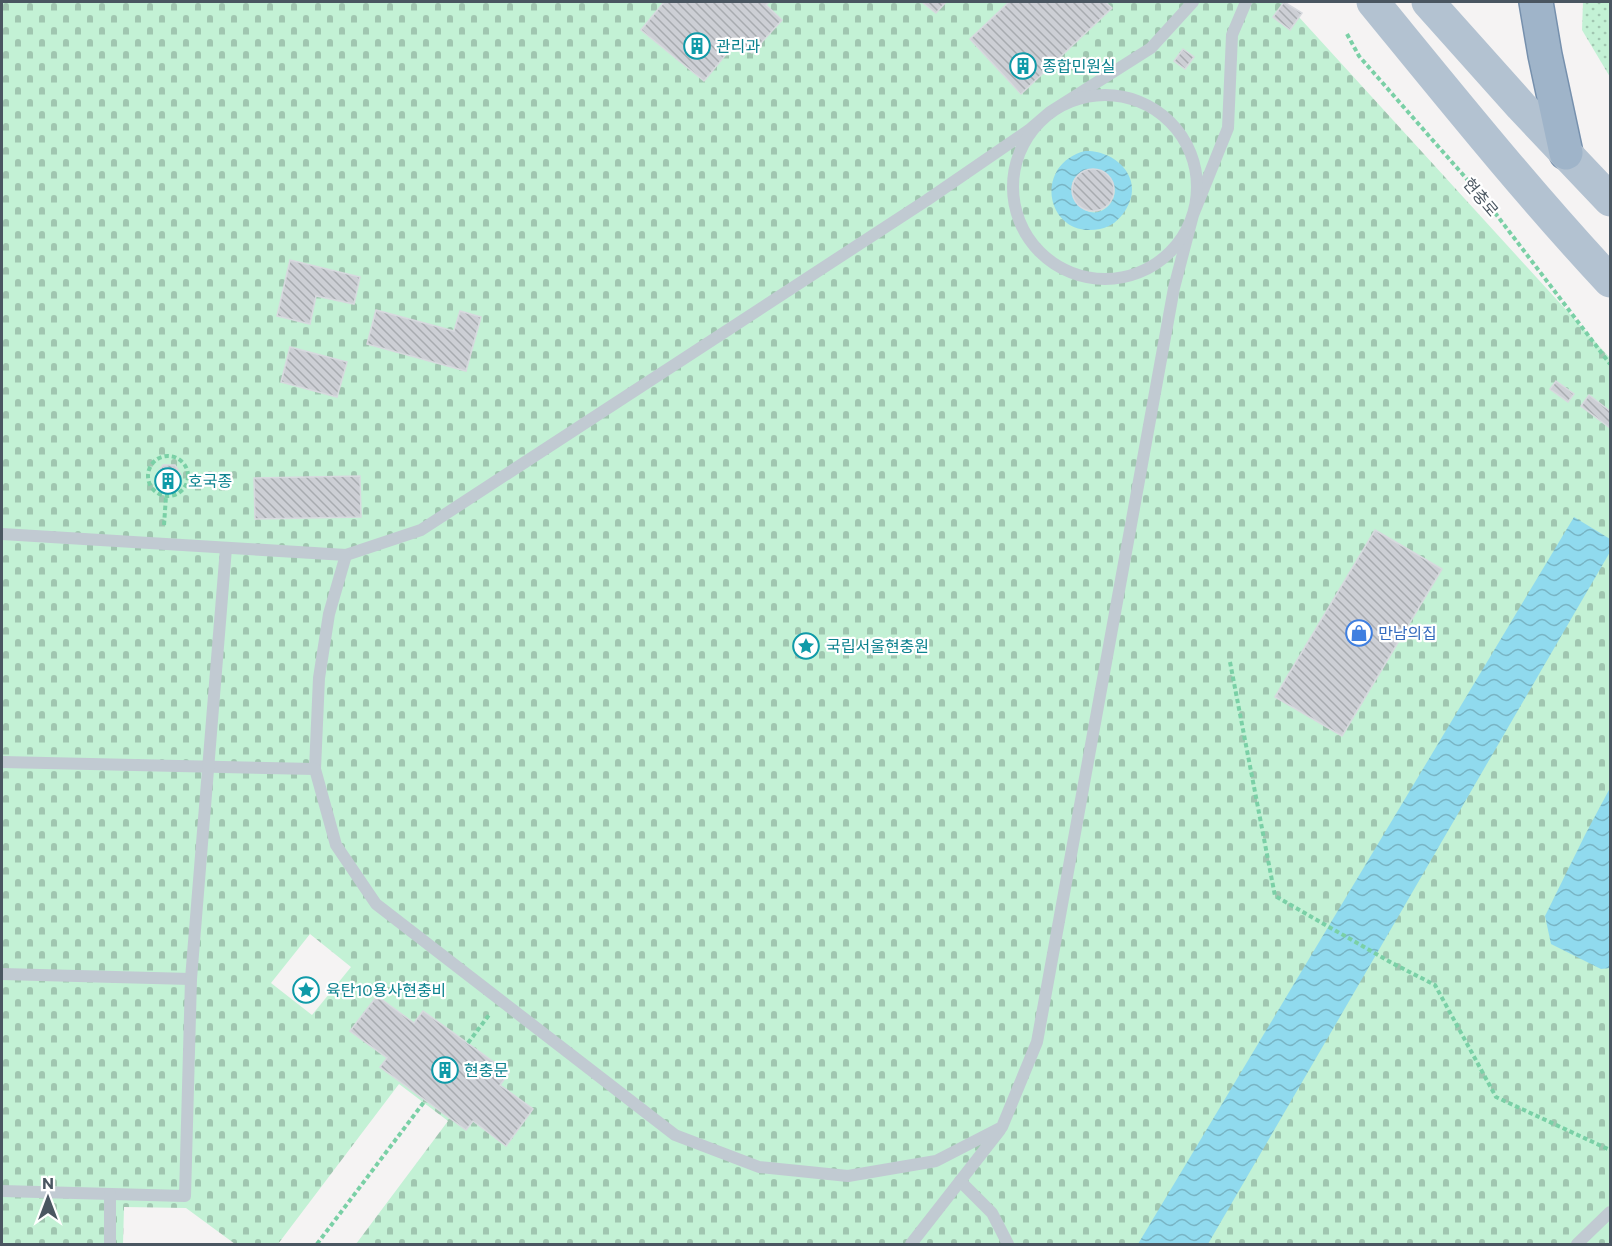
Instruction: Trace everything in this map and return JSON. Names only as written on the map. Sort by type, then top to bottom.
[{"type":"highway","points":[[1536,2],[1566,153]]},
{"type":"main road","points":[[1373,2],[1520,180],[1611,281]]},
{"type":"main road","points":[[1428,2],[1611,200]]},
{"type":"lane","points":[[2,534],[346,555],[421,530],[927,200],[1029,130],[1050,112],[1151,48],[1193,2]]},
{"type":"lane","points":[[911,1245],[1002,1127],[1037,1042],[1174,288],[1193,215],[1197,186],[1193,158],[1179,133],[1159,112],[1133,99],[1105,94],[1076,99],[1050,112],[1028,135],[1015,163],[1012,195],[1020,225],[1038,251],[1064,270],[1094,278],[1105,278],[1126,276],[1155,264],[1178,243],[1193,215],[1228,128],[1232,35],[1246,2]]},
{"type":"lane","points":[[2,1191],[185,1196],[191,978],[226,548]]},
{"type":"lane","points":[[346,555],[328,614],[319,678],[315,769],[336,845],[375,904],[675,1136],[759,1167],[848,1176],[936,1161],[1002,1127]]},
{"type":"lane","points":[[2,762],[315,769]]},
{"type":"lane","points":[[2,974],[191,978]]},
{"type":"lane","points":[[960,1181],[992,1212],[1008,1245]]},
{"type":"lane","points":[[110,1194],[110,1245]]},
{"type":"lane","points":[[1577,1245],[1611,1212]]},
{"type":"path","name":"현충로","points":[[1347,34],[1359,56],[1486,201],[1611,364]]},
{"type":"path","points":[[173,456],[184,463],[188,469],[188,482],[179,493],[166,496],[154,490],[148,479],[148,472],[154,460],[159,457],[173,456]]},
{"type":"path","points":[[163,544],[166,496]]},
{"type":"path","points":[[1230,662],[1275,896],[1435,985],[1496,1097],[1611,1150]]},
{"type":"path","points":[[468,1043],[499,1000]]},
{"type":"path","points":[[317,1245],[424,1102]]},
{"type":"green space","name":"국립서울현충원","points":[[2,2],[1282,2],[1298,16],[1610,358],[1610,1244],[356,1244],[448,1121],[399,1084],[278,1244],[235,1244],[186,1208],[124,1207],[123,1244],[2,1244]],"holes":[[[310,934],[351,967],[312,1015],[271,983]]]},
{"type":"green space","points":[[1583,2],[1610,2],[1610,77],[1582,30]]},
{"type":"water","points":[[1085,151],[1097,152],[1117,161],[1125,169],[1132,188],[1131,199],[1125,211],[1108,227],[1082,229],[1068,223],[1058,213],[1052,199],[1052,185],[1057,171],[1068,159]],"holes":[[[1093,169],[1109,177],[1115,192],[1110,204],[1100,211],[1090,212],[1082,208],[1075,200],[1072,191],[1073,181],[1080,173]]]},
{"type":"water","points":[[1574,517],[1610,539],[1610,552],[1208,1244],[1138,1244]]},
{"type":"water","points":[[1610,788],[1610,968],[1601,969],[1551,944],[1545,916]]},
{"type":"building","name":"관리과","points":[[664,2],[769,2],[766,5],[782,20],[752,53],[738,40],[704,81],[641,30]]},
{"type":"building","points":[[922,2],[946,2],[936,13]]},
{"type":"building","name":"종합민원실","points":[[1009,2],[1105,2],[1112,8],[1021,94],[970,39]]},
{"type":"building","points":[[1284,2],[1302,13],[1290,30],[1273,17]]},
{"type":"building","points":[[1183,49],[1194,57],[1185,69],[1174,61]]},
{"type":"building","points":[[1093,169],[1101,170],[1108,175],[1113,182],[1113,198],[1108,205],[1101,210],[1093,211],[1085,210],[1078,205],[1073,198],[1072,190],[1073,182],[1078,175],[1085,170]]},
{"type":"building","points":[[290,260],[360,277],[354,304],[316,296],[310,324],[277,316]]},
{"type":"building","points":[[376,310],[454,331],[460,311],[481,317],[466,371],[367,344]]},
{"type":"building","points":[[290,347],[347,362],[337,397],[281,382]]},
{"type":"building","points":[[1556,381],[1574,394],[1568,402],[1550,389]]},
{"type":"building","points":[[1589,395],[1610,411],[1610,428],[1581,406]]},
{"type":"building","name":"호국종","points":[[163,465],[175,465],[181,475],[174,486],[163,486],[157,475]]},
{"type":"building","points":[[360,476],[361,517],[255,519],[254,478]]},
{"type":"building","name":"만남의집","points":[[1375,530],[1442,569],[1342,736],[1275,697]]},
{"type":"building","name":"현충문","points":[[377,996],[414,1023],[423,1011],[509,1073],[500,1085],[533,1109],[506,1146],[473,1121],[466,1130],[380,1067],[387,1058],[350,1031]]},
{"type":"place","name":"관리과","points":[[697,46]]},
{"type":"place","name":"종합민원실","points":[[1023,66]]},
{"type":"place","name":"호국종","points":[[168,481]]},
{"type":"place","name":"만남의집","points":[[1359,633]]},
{"type":"place","name":"국립서울현충원","points":[[806,646]]},
{"type":"place","name":"육탄10용사현충비","points":[[306,990]]},
{"type":"place","name":"현충문","points":[[445,1070]]}]
